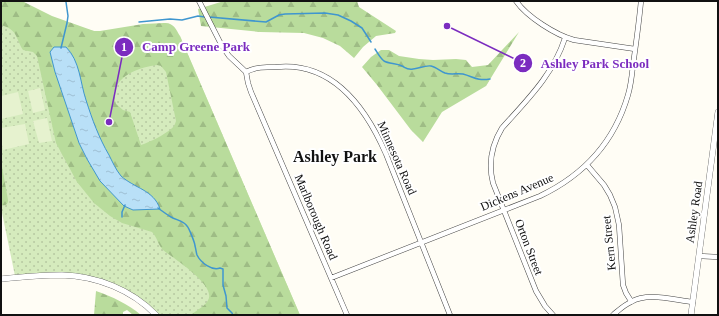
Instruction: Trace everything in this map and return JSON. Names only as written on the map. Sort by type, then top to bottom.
[{"type":"street","points":[[199,1],[222,46],[229,56],[246,72]]},
{"type":"street","points":[[516,1],[523,10],[538,22],[565,38],[635,49]]},
{"type":"street","name":"Dickens Avenue","points":[[331,278],[550,191],[562,185],[587,165],[613,131],[622,112],[630,87],[642,1]]},
{"type":"street","name":"Orton Street","points":[[553,315],[545,306],[536,291],[493,183],[490,158],[492,148],[502,128],[546,78],[565,38]]},
{"type":"street","name":"Minnesota Road","points":[[246,72],[254,69],[279,66],[309,69],[330,79],[351,97],[368,118],[379,137],[450,315]]},
{"type":"street","name":"Marlborough Road","points":[[246,72],[251,92],[347,315]]},
{"type":"street","name":"Ashley Road","points":[[691,315],[718,112]]},
{"type":"street","name":"Kern Street","points":[[587,165],[604,185],[615,207],[619,225],[623,285],[631,301]]},
{"type":"street","points":[[699,256],[718,257]]},
{"type":"street","points":[[1,279],[45,275],[64,275],[96,280],[120,289],[134,297],[156,315]]},
{"type":"street","points":[[613,315],[631,301],[647,297],[693,302]]},
{"type":"green space","points":[[1,1],[57,21],[94,31],[180,36],[300,315],[157,315],[135,297],[80,276],[15,276],[1,208]]},
{"type":"green space","points":[[1,1],[22,1],[52,16],[94,31],[143,24],[167,23],[174,26],[180,36],[300,315],[191,315],[208,301],[209,292],[205,285],[191,271],[163,250],[152,232],[122,223],[110,216],[94,203],[77,182],[56,143],[37,56],[33,52],[23,50],[15,34],[10,29],[1,25]],"holes":[[[151,66],[161,66],[166,72],[176,121],[174,126],[168,131],[141,145],[130,112],[123,110],[116,104],[114,92],[121,80],[131,72]]]},
{"type":"green space","points":[[224,1],[357,1],[359,7],[396,31],[395,33],[376,36],[363,47],[354,58],[340,46],[323,38],[304,33],[260,32],[201,26],[198,9]]},
{"type":"green space","points":[[519,32],[486,86],[442,112],[423,142],[411,130],[362,67],[371,57],[381,50],[389,50],[399,56],[419,59],[466,60],[472,67],[488,65]]},
{"type":"green space","points":[[40,88],[45,110],[33,113],[28,91]]},
{"type":"green space","points":[[18,92],[23,114],[1,119],[1,96]]},
{"type":"green space","points":[[47,118],[52,141],[39,143],[33,121]]},
{"type":"green space","points":[[25,124],[29,144],[3,150],[1,128]]},
{"type":"green space","points":[[1,161],[8,200],[7,204],[5,205],[1,205]]},
{"type":"green space","points":[[96,291],[120,301],[141,315],[133,315],[127,310],[123,312],[123,315],[94,315]]},
{"type":"water","points":[[54,47],[66,47],[71,53],[77,65],[93,121],[117,171],[126,180],[148,193],[160,209],[133,210],[124,206],[100,181],[79,143],[55,72],[50,52]]},
{"type":"waterway","points":[[61,48],[68,16],[66,2]]},
{"type":"waterway","points":[[209,17],[266,22],[279,15],[285,14],[325,13],[338,15],[362,28],[371,42]]},
{"type":"waterway","points":[[139,22],[170,19],[182,20],[198,16],[205,17]]},
{"type":"waterway","points":[[375,49],[384,61],[400,65],[408,69],[431,66],[447,74],[463,74],[479,79],[490,79]]},
{"type":"waterway","points":[[122,217],[122,212],[125,205]]},
{"type":"waterway","points":[[158,208],[171,217],[186,224],[195,244],[197,255],[201,261],[207,266],[223,269],[223,285],[227,308],[233,315]]},
{"type":"place","name":"Ashley Park School","points":[[447,26]]},
{"type":"place","name":"Camp Greene Park","points":[[109,122]]},
{"type":"district","name":"Ashley Park","points":[[335,156]]}]
